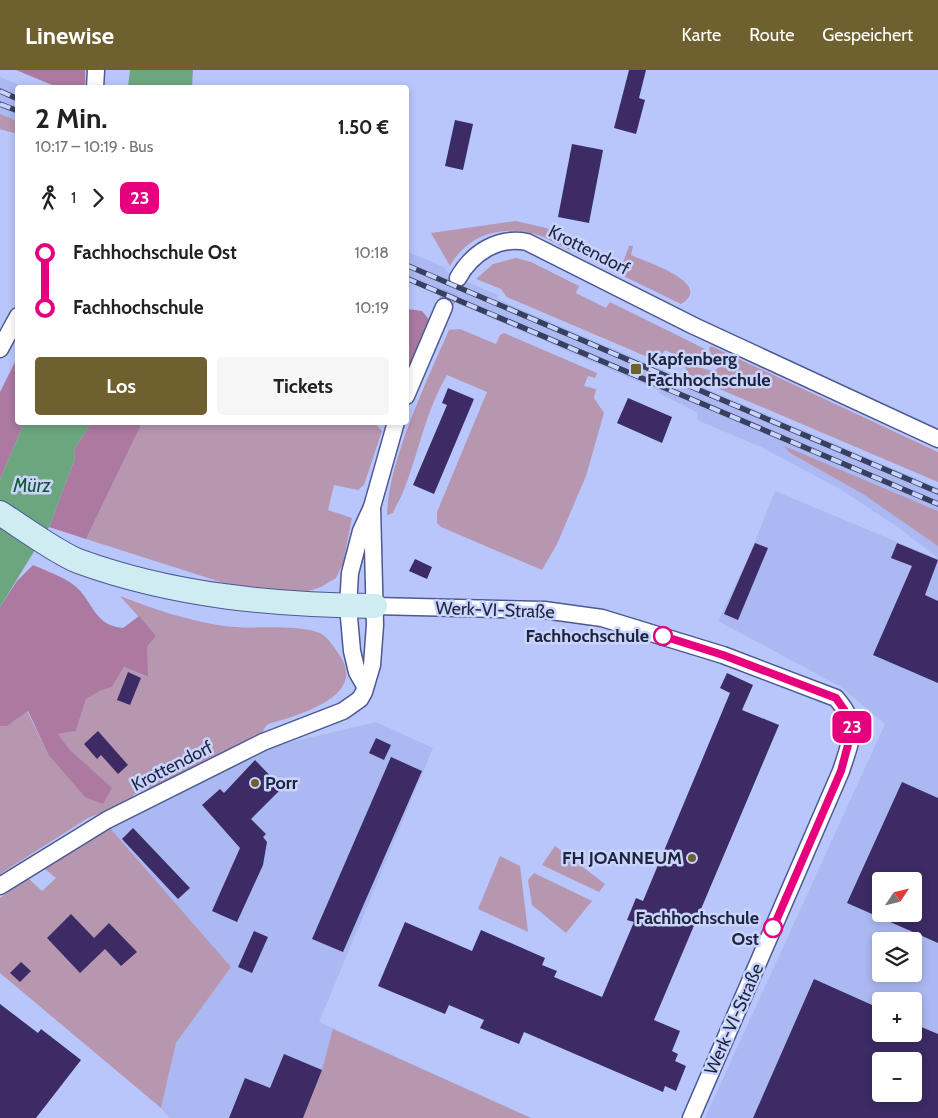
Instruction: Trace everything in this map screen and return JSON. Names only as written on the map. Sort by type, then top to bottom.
[{"type":"main road","name":"Werk-VI-Straße","points":[[0,514],[77,560],[149,582],[215,596],[280,603],[375,606]]},
{"type":"street","points":[[95,85],[96,70]]},
{"type":"street","name":"Krottendorf","points":[[458,278],[470,261],[486,249],[506,241],[527,242],[706,332],[938,439]]},
{"type":"street","points":[[409,389],[444,307]]},
{"type":"street","points":[[0,350],[15,322]]},
{"type":"street","name":"Krottendorf","points":[[365,689],[357,672],[352,652],[348,606],[350,574],[361,531],[372,507],[395,425]]},
{"type":"street","name":"Krottendorf","points":[[0,886],[107,820],[263,742],[343,712],[360,699],[372,665],[375,606],[372,507]]},
{"type":"street","name":"Werk-VI-Straße","points":[[375,606],[544,610],[617,622],[723,655],[836,698],[844,708],[850,718],[852,730],[841,771],[690,1118]]},
{"type":"shaded area","points":[[16,70],[85,70],[85,85],[52,85]]},
{"type":"shaded area","points":[[0,77],[20,85],[15,85],[15,120],[0,114]]},
{"type":"shaded area","points":[[0,114],[15,120],[15,133],[0,129]]},
{"type":"shaded area","points":[[516,221],[546,228],[623,262],[629,246],[633,246],[631,255],[674,274],[684,281],[690,288],[689,296],[681,304],[541,236],[528,232],[502,231],[478,238],[458,254],[450,266],[431,233]]},
{"type":"shaded area","points":[[409,252],[444,267],[449,274],[498,295],[497,299],[938,488],[938,511],[785,447],[790,453],[863,494],[918,531],[938,546],[938,558],[899,528],[840,489],[761,447],[697,420],[698,413],[659,393],[660,391],[409,282]]},
{"type":"shaded area","points":[[516,258],[531,262],[579,286],[576,293],[606,308],[610,302],[705,349],[714,363],[713,366],[705,367],[680,353],[678,356],[665,350],[657,361],[507,297],[501,289],[476,279],[493,264]]},
{"type":"shaded area","points":[[409,309],[422,311],[430,321],[409,373]]},
{"type":"shaded area","points":[[460,329],[496,344],[500,335],[504,333],[597,373],[595,378],[588,376],[584,386],[596,389],[594,398],[604,413],[586,476],[557,544],[542,570],[441,527],[437,523],[437,512],[487,392],[447,375],[433,403],[402,495],[393,513],[387,515],[389,494],[401,446],[449,330]]},
{"type":"shaded area","points":[[711,346],[938,452],[938,482],[689,376],[685,367],[687,363],[683,360],[704,369],[714,371],[718,368],[709,349]]},
{"type":"shaded area","points":[[15,362],[15,425],[23,425],[0,480],[0,392]]},
{"type":"shaded area","points":[[90,425],[141,425],[86,539],[49,527],[75,458],[74,450]]},
{"type":"shaded area","points":[[141,425],[377,425],[382,431],[364,485],[358,490],[334,485],[328,510],[352,518],[343,563],[336,578],[321,587],[296,595],[227,584],[86,539]]},
{"type":"shaded area","points":[[784,446],[938,511],[938,546],[863,494],[790,453]]},
{"type":"shaded area","points":[[775,491],[938,559],[938,1118],[705,1118],[885,724],[841,687],[718,621],[749,556]]},
{"type":"shaded area","points":[[33,565],[61,577],[75,586],[100,618],[106,622],[123,628],[139,616],[156,636],[147,647],[148,677],[124,667],[112,687],[101,690],[86,699],[76,731],[58,734],[70,750],[112,788],[103,804],[85,797],[48,754],[28,711],[7,726],[0,726],[0,607],[17,581]]},
{"type":"shaded area","points":[[120,596],[169,613],[206,623],[230,627],[305,629],[320,633],[324,635],[340,656],[346,670],[344,683],[337,693],[325,702],[295,716],[268,724],[263,730],[265,736],[157,792],[146,789],[133,795],[131,802],[88,818],[0,874],[0,726],[7,726],[27,711],[48,754],[111,788],[70,750],[58,734],[76,731],[86,699],[101,689],[112,687],[124,667],[147,677],[147,647],[156,636]]},
{"type":"shaded area","points":[[376,722],[433,748],[319,1022],[531,1118],[169,1118],[161,1108],[176,1043],[231,967],[109,827],[266,748]]},
{"type":"shaded area","points":[[109,827],[231,967],[176,1043],[161,1108],[0,973],[0,898],[28,878],[42,891],[56,878],[45,869]]},
{"type":"shaded area","points":[[555,846],[605,884],[599,892],[542,865]]},
{"type":"shaded area","points":[[500,856],[520,866],[528,932],[478,909]]},
{"type":"shaded area","points":[[534,873],[592,901],[566,933],[532,905],[528,880]]},
{"type":"shaded area","points":[[333,1029],[531,1118],[303,1118],[322,1070]]},
{"type":"water","points":[[130,70],[193,70],[192,85],[128,85]]},
{"type":"water","name":"Mürz","points":[[23,425],[90,425],[74,450],[75,458],[49,527],[0,607],[0,480]]},
{"type":"building","points":[[629,70],[646,70],[639,98],[645,100],[636,134],[614,128]]},
{"type":"building","points":[[455,120],[473,124],[463,170],[445,166]]},
{"type":"building","points":[[572,144],[603,150],[589,223],[558,217]]},
{"type":"building","points":[[448,388],[474,399],[434,494],[413,485],[447,405],[442,403]]},
{"type":"building","points":[[628,398],[672,417],[662,443],[617,423]]},
{"type":"building","points":[[755,543],[768,548],[738,620],[724,614]]},
{"type":"building","points":[[897,543],[938,560],[925,595],[938,601],[938,683],[873,655],[912,566],[891,558]]},
{"type":"building","points":[[415,559],[432,567],[427,579],[409,571]]},
{"type":"building","points":[[128,672],[141,678],[130,705],[117,700]]},
{"type":"building","name":"FH JOANNEUM","points":[[727,673],[753,685],[742,710],[779,725],[654,1020],[680,1031],[672,1051],[678,1054],[675,1061],[686,1066],[676,1091],[665,1086],[663,1092],[524,1032],[519,1044],[480,1028],[484,1020],[449,1005],[445,1014],[378,986],[405,922],[472,951],[481,930],[545,958],[542,965],[557,971],[554,977],[602,997],[634,922],[627,920],[636,898],[643,901],[730,693],[720,688]]},
{"type":"building","points":[[98,731],[128,765],[118,774],[101,755],[97,759],[84,744]]},
{"type":"building","points":[[376,738],[391,745],[384,760],[369,753]]},
{"type":"building","points":[[391,757],[422,771],[343,952],[312,939]]},
{"type":"building","points":[[255,760],[282,788],[251,819],[266,834],[263,837],[267,842],[263,865],[237,922],[212,911],[240,848],[202,805],[220,789],[224,793]]},
{"type":"building","points":[[902,782],[938,798],[938,943],[922,936],[922,932],[913,932],[890,922],[922,922],[922,872],[872,872],[872,914],[847,903]]},
{"type":"building","points":[[133,828],[190,888],[178,899],[122,839]]},
{"type":"building","points":[[71,914],[94,938],[109,923],[137,952],[121,966],[105,949],[80,973],[47,938]]},
{"type":"building","points":[[254,931],[268,937],[252,973],[238,967]]},
{"type":"building","points":[[21,962],[31,971],[20,982],[10,973]]},
{"type":"building","points":[[814,979],[872,1005],[872,1042],[922,1042],[922,1027],[938,1034],[938,1118],[753,1118]]},
{"type":"building","points":[[0,1004],[38,1033],[41,1029],[81,1060],[36,1118],[0,1118]]},
{"type":"building","points":[[284,1054],[322,1070],[303,1118],[229,1118],[245,1078],[270,1088]]},
{"type":"tunnel","points":[[444,307],[458,278]]},
{"type":"railway","points":[[0,91],[15,98]]},
{"type":"railway","points":[[0,104],[15,110]]},
{"type":"railway","points":[[409,266],[938,492]]},
{"type":"railway","points":[[409,279],[938,504]]},
{"type":"bus line","name":"23","points":[[663,636],[723,655],[836,698],[850,718],[851,739],[841,771],[773,928]]},
{"type":"place","name":"Kapfenberg Fachhochschule","points":[[636,369]]},
{"type":"place","name":"Fachhochschule","points":[[663,636]]},
{"type":"place","name":"Porr","points":[[255,783]]},
{"type":"place","name":"FH JOANNEUM","points":[[692,858]]},
{"type":"place","name":"Fachhochschule Ost","points":[[773,928]]}]
